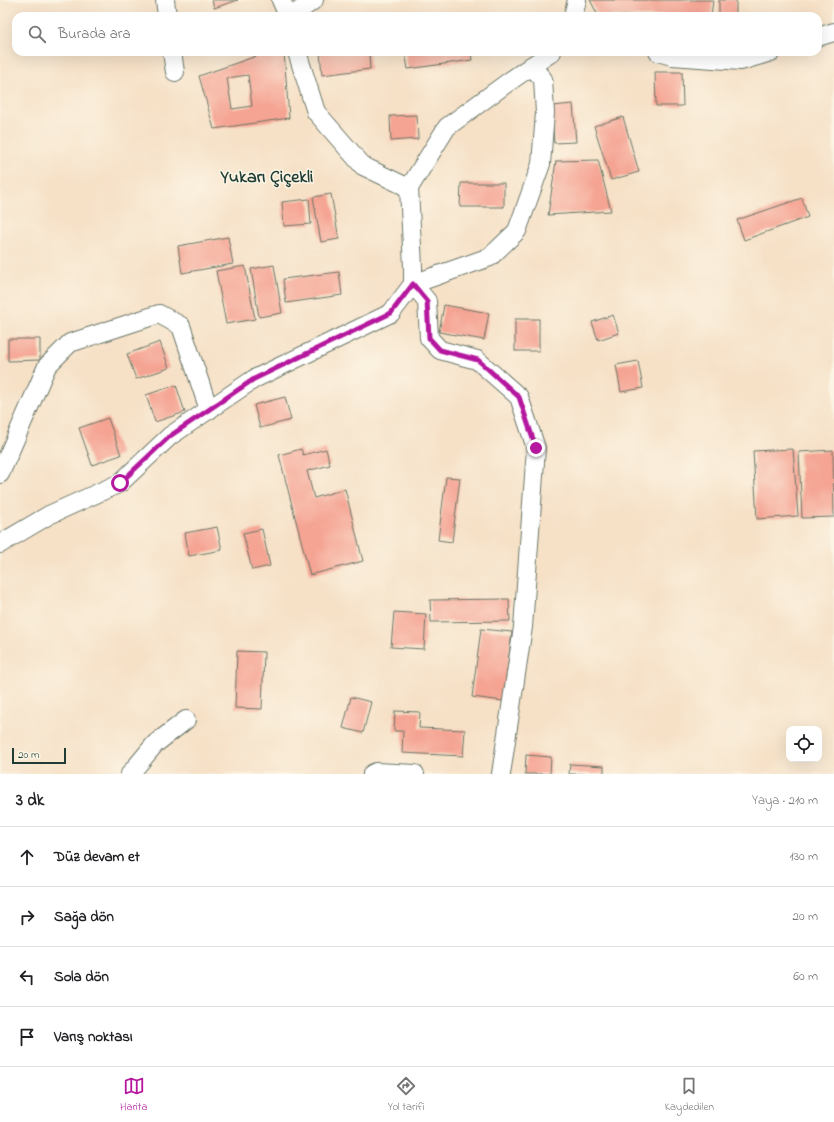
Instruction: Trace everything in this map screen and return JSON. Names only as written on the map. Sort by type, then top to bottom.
[{"type":"street","points":[[165,0],[166,12]]},
{"type":"street","points":[[281,0],[286,12]]},
{"type":"street","points":[[298,12],[314,0]]},
{"type":"street","points":[[822,36],[834,32]]},
{"type":"street","points":[[173,56],[175,72]]},
{"type":"street","points":[[298,56],[316,112],[363,166],[409,188]]},
{"type":"street","points":[[501,774],[523,626],[536,448],[519,397],[478,360],[440,350],[429,338],[427,301],[413,284],[409,188],[447,128],[546,56]]},
{"type":"street","points":[[672,56],[741,61],[758,56]]},
{"type":"street","points":[[0,544],[49,515],[120,483],[170,436],[254,379],[391,313],[413,284],[490,257],[517,231],[541,164],[545,114],[543,79],[531,66]]},
{"type":"street","points":[[0,474],[47,366],[70,343],[159,314],[181,326],[209,410]]},
{"type":"street","points":[[130,774],[154,744],[186,720]]},
{"type":"street","points":[[372,774],[376,772],[415,774]]},
{"type":"building","points":[[212,0],[238,0],[214,8]]},
{"type":"building","points":[[590,0],[713,0],[712,12],[596,12]]},
{"type":"building","points":[[719,0],[736,0],[736,12],[719,12]]},
{"type":"building","points":[[256,56],[284,56],[289,118],[214,129],[199,76]],"holes":[[[248,75],[252,106],[232,109],[227,78]]]},
{"type":"building","points":[[320,56],[369,56],[370,69],[322,75]]},
{"type":"building","points":[[406,56],[472,56],[472,60],[408,69]]},
{"type":"building","points":[[655,72],[682,72],[683,106],[656,106]]},
{"type":"building","points":[[573,104],[576,142],[554,143],[552,106]]},
{"type":"building","points":[[417,115],[418,139],[391,141],[390,116]]},
{"type":"building","points":[[623,117],[639,172],[611,180],[594,126]]},
{"type":"building","points":[[598,160],[611,211],[548,215],[556,161]]},
{"type":"building","points":[[461,183],[504,183],[504,207],[460,207]]},
{"type":"building","points":[[331,194],[339,239],[321,242],[313,197]]},
{"type":"building","points":[[802,198],[808,217],[744,240],[737,220]]},
{"type":"building","points":[[309,199],[311,224],[284,226],[282,202]]},
{"type":"building","points":[[228,237],[233,264],[182,273],[178,246]]},
{"type":"building","points":[[274,265],[282,313],[259,317],[251,269]]},
{"type":"building","points":[[245,266],[255,319],[226,324],[216,271]]},
{"type":"building","points":[[339,272],[342,295],[286,303],[283,279]]},
{"type":"building","points":[[444,305],[489,313],[484,340],[439,332]]},
{"type":"building","points":[[613,315],[619,333],[598,340],[592,322]]},
{"type":"building","points":[[515,319],[539,319],[539,351],[515,351]]},
{"type":"building","points":[[8,339],[40,339],[40,360],[8,361]]},
{"type":"building","points":[[160,342],[169,368],[136,379],[127,354]]},
{"type":"building","points":[[638,361],[643,388],[621,392],[616,365]]},
{"type":"building","points":[[176,385],[185,412],[155,422],[146,395]]},
{"type":"building","points":[[285,397],[291,420],[260,428],[254,405]]},
{"type":"building","points":[[108,418],[121,455],[92,465],[79,428]]},
{"type":"building","points":[[301,449],[303,455],[326,449],[330,465],[307,471],[314,498],[345,489],[363,561],[310,575],[279,455]]},
{"type":"building","points":[[793,449],[798,516],[757,519],[753,451]]},
{"type":"building","points":[[833,450],[834,517],[802,518],[799,452]]},
{"type":"building","points":[[446,477],[460,478],[452,542],[438,540]]},
{"type":"building","points":[[217,527],[222,550],[189,556],[185,533]]},
{"type":"building","points":[[262,529],[270,566],[252,570],[243,533]]},
{"type":"building","points":[[509,599],[510,621],[431,622],[430,600]]},
{"type":"building","points":[[394,612],[426,614],[424,649],[391,647]]},
{"type":"building","points":[[481,629],[512,632],[503,701],[472,697]]},
{"type":"building","points":[[237,651],[264,652],[262,709],[235,708]]},
{"type":"building","points":[[351,697],[371,702],[363,733],[343,728]]},
{"type":"building","points":[[395,711],[420,712],[419,728],[465,730],[463,756],[402,753],[403,731],[394,731]]},
{"type":"building","points":[[526,755],[551,757],[550,774],[525,774]]},
{"type":"building","points":[[570,764],[604,766],[604,774],[569,774]]},
{"type":"district","name":"Yukarı Çiçekli","points":[[267,176]]},
{"type":"route","points":[[120,483],[170,436],[254,379],[391,313],[413,284],[427,301],[429,338],[440,350],[478,360],[519,397],[536,448]]}]
